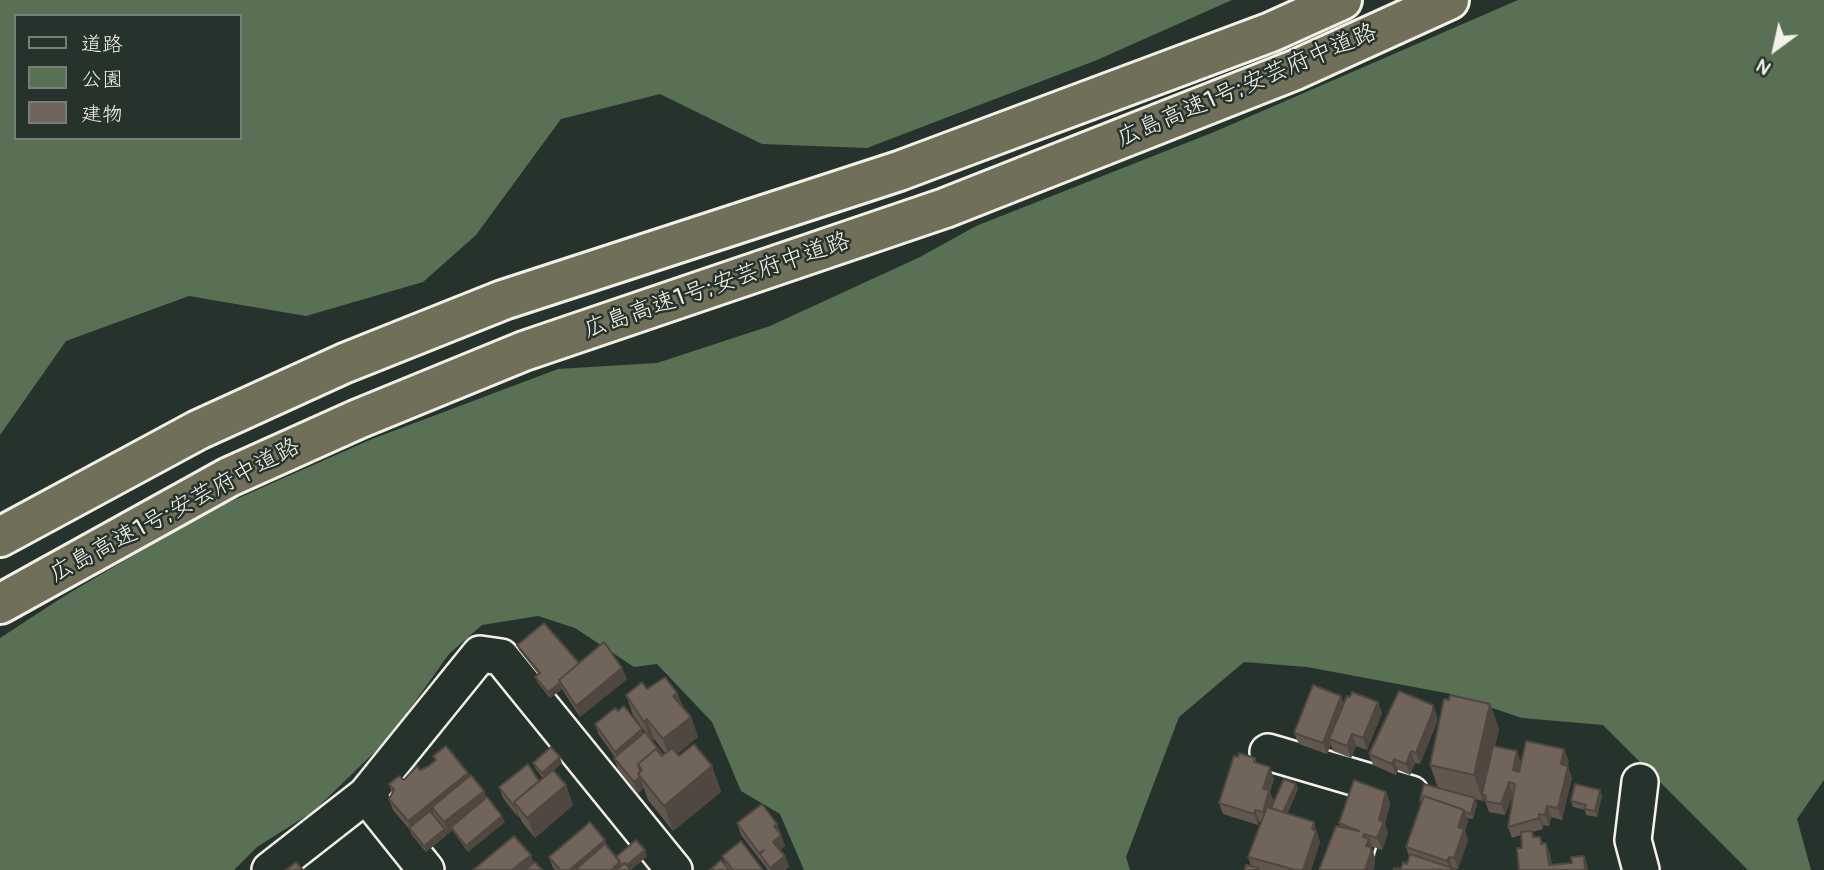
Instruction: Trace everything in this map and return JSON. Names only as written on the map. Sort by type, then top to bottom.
[{"type":"highway","name":"広島高速1号;安芸府中道路","points":[[0,537],[198,430],[345,363],[503,300],[898,171],[1271,32],[1342,0]]},
{"type":"highway","name":"広島高速1号;安芸府中道路","points":[[0,604],[229,477],[358,419],[524,351],[944,208],[1295,70],[1449,0]]},
{"type":"street","points":[[270,870],[366,795],[480,654],[501,657],[674,870]]},
{"type":"street","points":[[1268,752],[1411,794],[1389,870]]},
{"type":"street","points":[[1640,782],[1633,840],[1641,870]]},
{"type":"street","points":[[366,795],[426,870]]},
{"type":"green space","points":[[0,0],[1232,0],[1097,60],[867,148],[762,144],[660,94],[561,119],[476,235],[423,282],[306,316],[189,296],[66,341],[0,435]]},
{"type":"green space","points":[[1518,0],[1824,0],[1824,780],[1797,819],[1811,870],[1748,870],[1603,725],[1522,718],[1451,694],[1307,667],[1244,662],[1179,717],[1126,857],[1130,870],[804,870],[780,814],[741,791],[712,722],[657,664],[634,667],[575,628],[538,616],[482,625],[449,654],[389,738],[314,811],[257,847],[234,870],[0,870],[0,638],[66,595],[207,512],[372,439],[558,369],[657,363],[770,326],[920,257],[976,226],[1214,132]]},
{"type":"building","points":[[544,623],[579,663],[548,692],[535,677],[540,673],[517,645]]},
{"type":"building","points":[[604,642],[622,668],[576,706],[559,680]]},
{"type":"building","points":[[665,677],[677,693],[673,696],[691,717],[663,739],[647,719],[644,722],[626,695],[642,682],[647,689]]},
{"type":"building","points":[[1313,685],[1341,696],[1323,743],[1294,733]]},
{"type":"building","points":[[1399,691],[1433,705],[1433,711],[1416,753],[1411,751],[1406,764],[1394,759],[1392,764],[1369,754]]},
{"type":"building","points":[[1352,692],[1378,702],[1363,738],[1352,734],[1347,746],[1329,739],[1347,696],[1350,697]]},
{"type":"building","points":[[1450,695],[1490,704],[1474,775],[1430,765],[1444,699],[1449,700]]},
{"type":"building","points":[[624,706],[642,729],[615,752],[595,724],[615,708],[618,711]]},
{"type":"building","points":[[645,732],[663,755],[656,749],[638,764],[640,777],[634,782],[614,758]]},
{"type":"building","points":[[1526,741],[1564,749],[1561,764],[1568,766],[1558,808],[1547,806],[1545,815],[1539,814],[1539,818],[1508,827],[1515,784],[1509,782],[1501,804],[1485,801],[1486,796],[1482,794],[1493,746],[1517,751],[1513,770],[1519,772]]},
{"type":"building","points":[[694,744],[712,766],[664,806],[638,774],[642,770],[638,764],[656,749],[662,756],[672,748],[679,756]]},
{"type":"building","points":[[446,746],[468,773],[408,821],[389,799],[394,790],[389,784],[399,776],[404,780],[417,766],[420,770],[429,766],[436,760],[433,756]]},
{"type":"building","points":[[551,747],[560,757],[542,773],[533,763]]},
{"type":"building","points":[[1239,753],[1270,767],[1263,789],[1269,790],[1263,812],[1255,810],[1254,814],[1219,803],[1234,756],[1238,757]]},
{"type":"building","points":[[528,764],[539,781],[514,802],[514,806],[499,787]]},
{"type":"building","points":[[553,770],[566,785],[527,818],[514,802]]},
{"type":"building","points":[[471,775],[484,791],[444,822],[432,807]]},
{"type":"building","points":[[1284,779],[1296,784],[1283,812],[1271,808]]},
{"type":"building","points":[[1354,780],[1386,792],[1379,820],[1384,822],[1377,838],[1364,834],[1363,837],[1369,839],[1366,846],[1371,847],[1365,870],[1319,870],[1336,826],[1359,831],[1339,823]]},
{"type":"building","points":[[1424,784],[1475,798],[1471,814],[1424,796],[1422,801],[1420,800]]},
{"type":"building","points":[[1575,784],[1600,790],[1595,811],[1584,809],[1586,805],[1571,801]]},
{"type":"building","points":[[1424,796],[1464,810],[1458,827],[1464,829],[1454,858],[1449,857],[1447,861],[1406,847]]},
{"type":"building","points":[[487,797],[502,816],[466,846],[451,827]]},
{"type":"building","points":[[762,804],[777,824],[774,826],[781,835],[773,842],[785,856],[770,868],[760,854],[764,850],[759,853],[737,823]]},
{"type":"building","points":[[1267,807],[1314,822],[1312,829],[1316,831],[1303,870],[1248,857]]},
{"type":"building","points":[[430,811],[445,829],[424,846],[409,828]]},
{"type":"building","points":[[590,822],[605,840],[569,870],[560,870],[549,857]]},
{"type":"building","points":[[1532,831],[1533,837],[1540,837],[1541,844],[1546,843],[1549,865],[1572,863],[1571,857],[1584,856],[1585,870],[1519,870],[1517,848],[1522,848],[1521,832]]},
{"type":"building","points":[[514,836],[531,855],[512,870],[473,870]]},
{"type":"building","points":[[636,840],[645,850],[627,865],[621,865],[616,857]]},
{"type":"building","points":[[741,841],[763,870],[733,870],[722,856]]},
{"type":"building","points":[[605,844],[620,862],[611,870],[575,870]]},
{"type":"building","points":[[1410,854],[1455,870],[1394,870],[1401,869],[1403,862],[1407,864]]},
{"type":"building","points":[[721,860],[729,870],[710,870]]},
{"type":"building","points":[[296,862],[303,870],[286,870]]},
{"type":"building","points":[[535,862],[542,870],[525,870]]},
{"type":"building","points":[[625,863],[631,870],[616,870]]},
{"type":"building","points":[[1246,865],[1259,868],[1245,870]]}]
